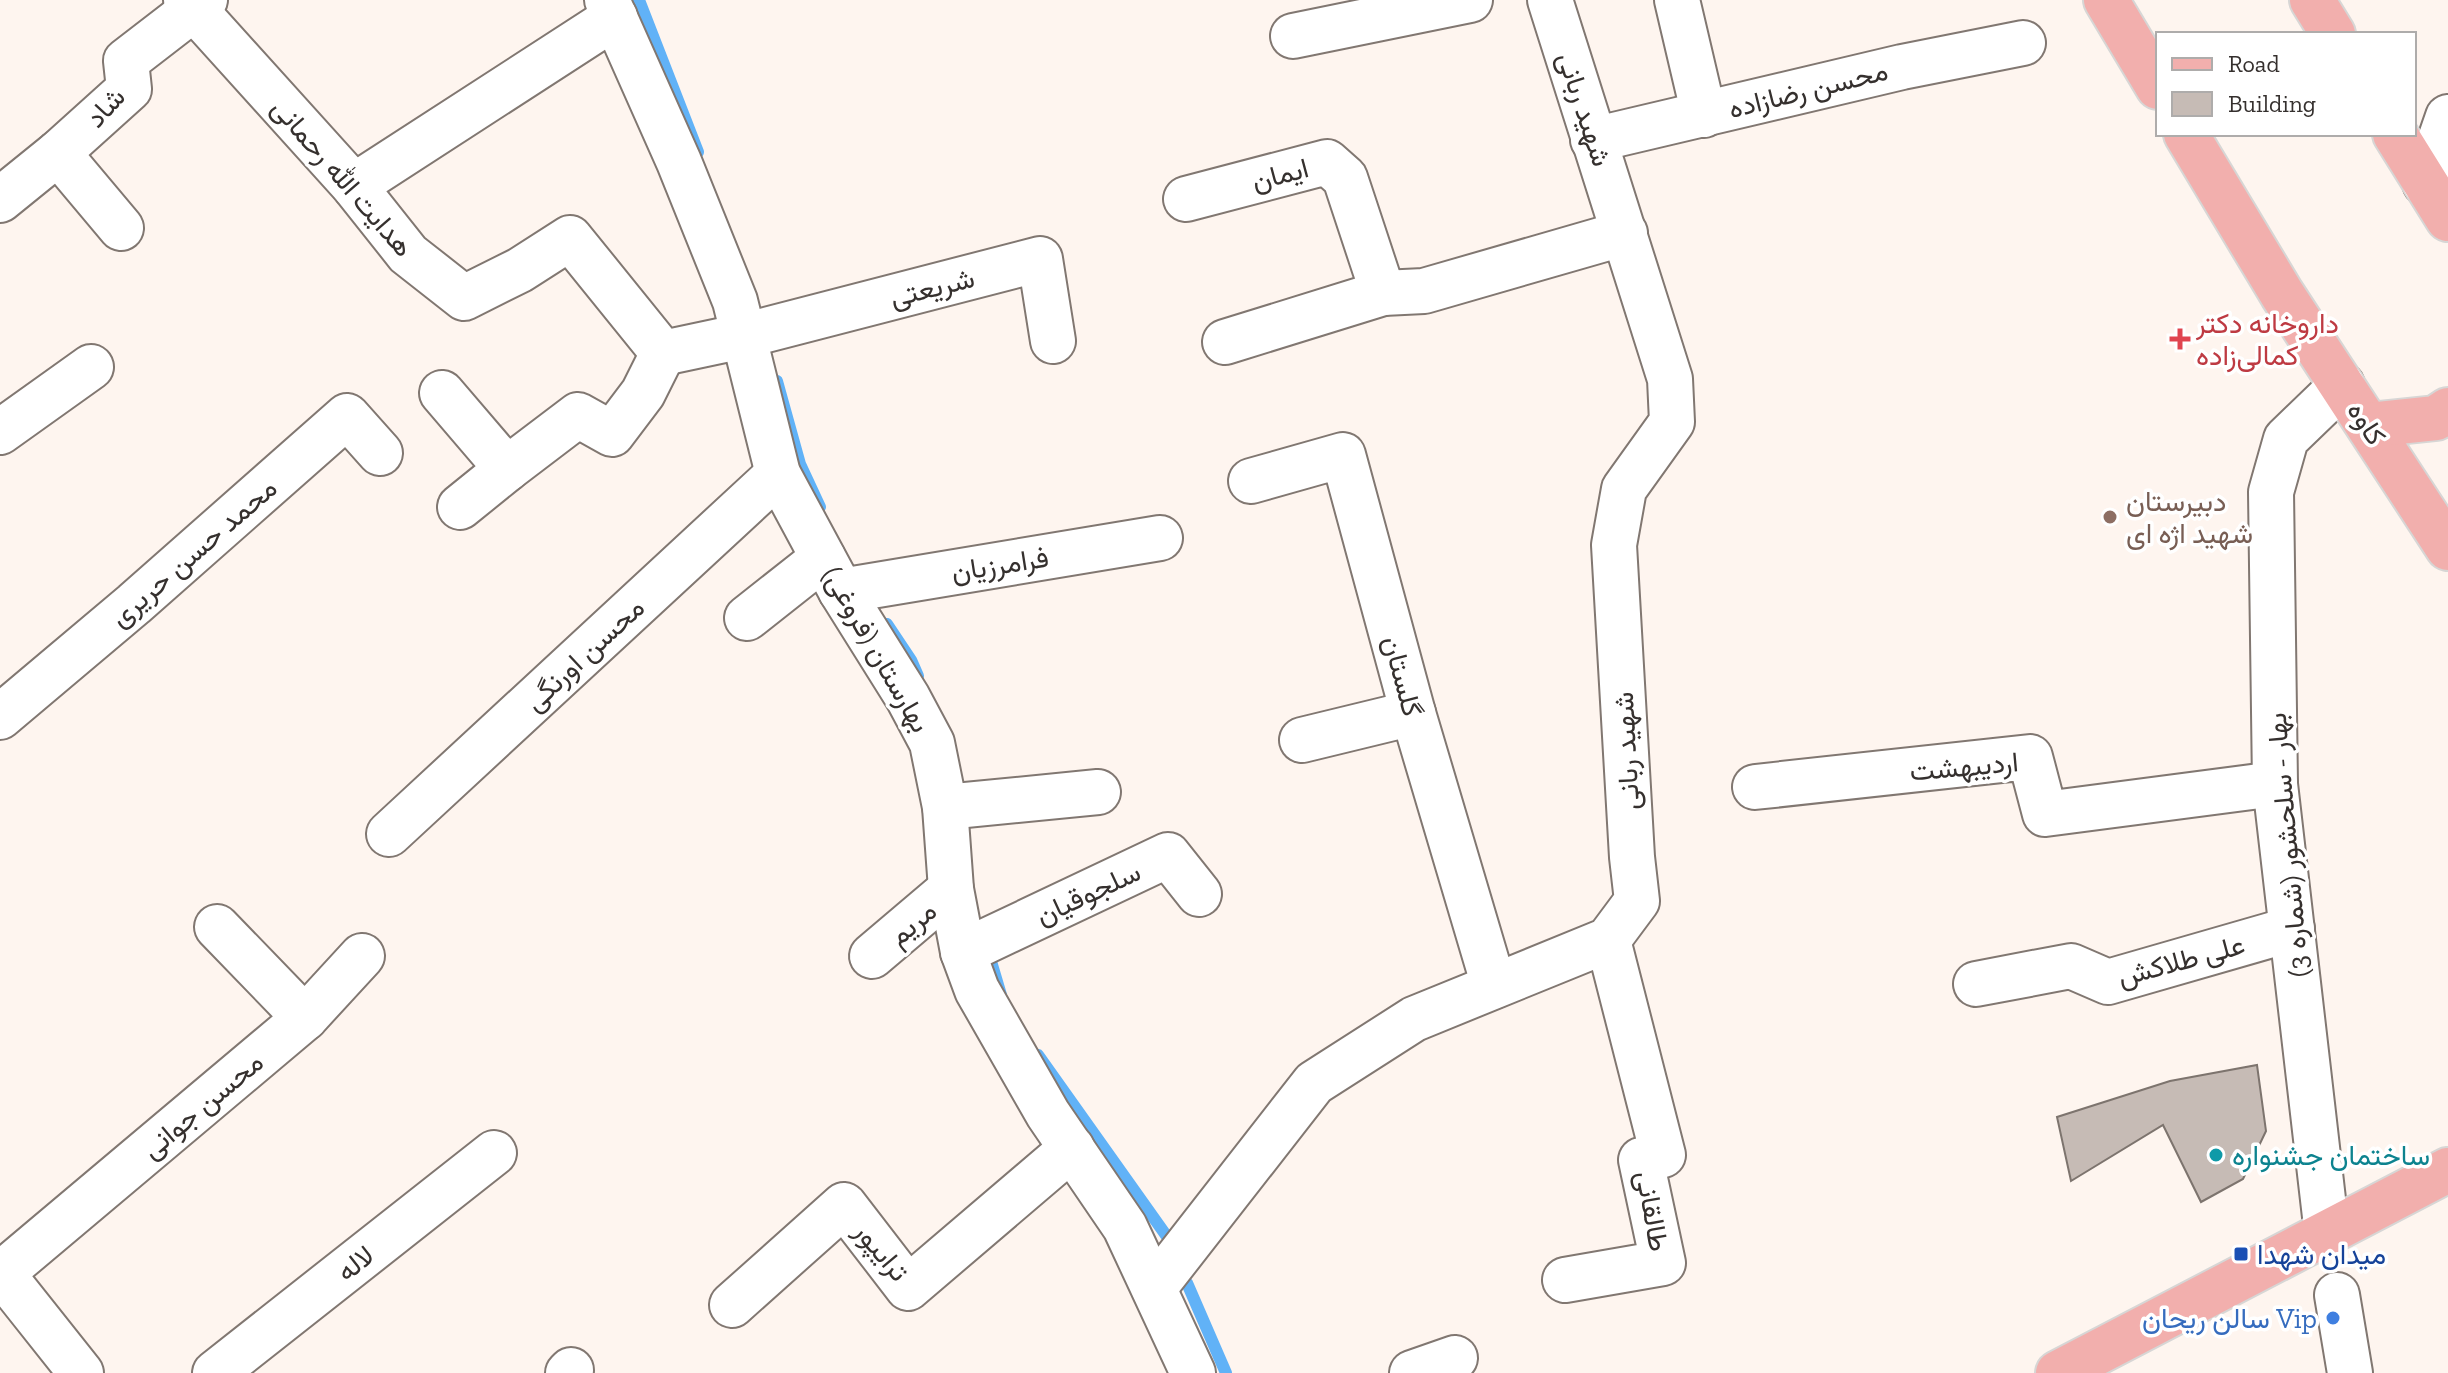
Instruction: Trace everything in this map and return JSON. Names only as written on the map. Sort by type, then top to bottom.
[{"type":"main road","points":[[2106,0],[2156,84]]},
{"type":"main road","points":[[2312,0],[2332,32]]},
{"type":"main road","name":"کاوه","points":[[2187,136],[2282,294],[2448,548]]},
{"type":"main road","points":[[2396,136],[2448,219]]},
{"type":"main road","points":[[2369,425],[2436,418],[2448,410]]},
{"type":"main road","points":[[2058,1373],[2448,1170]]},
{"type":"street","points":[[1293,36],[1470,0]]},
{"type":"street","name":"شهید ربانی","points":[[1550,0],[1670,379],[1672,422],[1624,489],[1614,545],[1637,901],[1608,940]]},
{"type":"street","points":[[1677,0],[1704,115]]},
{"type":"street","name":"شاد","points":[[0,200],[129,89],[126,61],[195,3]]},
{"type":"street","name":"هدایت الله رحمانی","points":[[195,3],[354,186],[408,254],[464,298],[520,270],[570,238],[663,353]]},
{"type":"street","points":[[354,186],[611,8]]},
{"type":"street","name":"بهارستان (فروغی)","points":[[611,8],[735,301],[757,332],[778,474],[847,581],[932,743],[956,806],[951,889],[978,945],[977,990],[1048,1114],[1125,1227],[1193,1373]]},
{"type":"street","name":"محسن رضازاده","points":[[1593,140],[1902,67],[2023,43]]},
{"type":"street","points":[[2425,183],[2448,117]]},
{"type":"street","points":[[58,153],[121,228]]},
{"type":"street","name":"ایمان","points":[[1186,199],[1327,162],[1345,178],[1383,293]]},
{"type":"street","points":[[1225,342],[1383,293],[1424,291],[1625,233]]},
{"type":"street","name":"شریعتی","points":[[757,332],[1040,259],[1053,341]]},
{"type":"street","points":[[460,507],[578,415],[612,434],[643,393],[663,353],[757,332]]},
{"type":"street","points":[[0,432],[91,367]]},
{"type":"street","name":"بهار - سلحشور (شماره 3)","points":[[2327,1234],[2275,784],[2271,492],[2286,439],[2342,385]]},
{"type":"street","points":[[442,393],[507,469]]},
{"type":"street","name":"محمد حسن حریری","points":[[0,717],[134,604],[347,416],[380,453]]},
{"type":"street","name":"گلستان","points":[[1251,481],[1343,455],[1413,713],[1494,986]]},
{"type":"street","name":"محسن اورنگی","points":[[389,834],[778,474]]},
{"type":"street","name":"فرامرزیان","points":[[847,581],[1160,538]]},
{"type":"street","points":[[747,618],[847,581]]},
{"type":"street","points":[[1302,740],[1413,713]]},
{"type":"street","name":"اردیبهشت","points":[[1755,787],[2030,757],[2045,814],[2275,784]]},
{"type":"street","points":[[956,806],[1098,792]]},
{"type":"street","name":"سلجوقیان","points":[[978,945],[1168,855],[1199,894]]},
{"type":"street","name":"مریم","points":[[872,956],[951,889]]},
{"type":"street","points":[[217,927],[305,1018]]},
{"type":"street","name":"علی طلاکش","points":[[1976,984],[2071,966],[2108,982],[2292,929]]},
{"type":"street","points":[[1154,1288],[1314,1083],[1414,1019],[1608,940]]},
{"type":"street","name":"طالقانی","points":[[1565,1280],[1663,1263],[1641,1160],[1663,1155],[1608,940]]},
{"type":"street","name":"محسن جوانی","points":[[1,1272],[305,1018],[362,956]]},
{"type":"street","name":"ترایپور","points":[[732,1305],[844,1205],[908,1288],[1072,1148]]},
{"type":"street","name":"لاله","points":[[215,1373],[494,1153]]},
{"type":"street","points":[[2102,1373],[2448,1190]]},
{"type":"street","points":[[1,1272],[81,1373]]},
{"type":"street","points":[[2337,1295],[2350,1373]]},
{"type":"street","points":[[1412,1373],[1455,1358]]},
{"type":"building","name":"ساختمان جشنواره","points":[[2257,1065],[2266,1131],[2243,1179],[2201,1202],[2163,1125],[2071,1181],[2057,1117],[2170,1081]]},
{"type":"waterway","points":[[639,0],[698,152]]},
{"type":"waterway","points":[[777,381],[800,464],[820,507]]},
{"type":"waterway","points":[[887,624],[918,676]]},
{"type":"waterway","points":[[987,948],[1001,995]]},
{"type":"waterway","points":[[1038,1055],[1168,1238]]},
{"type":"waterway","points":[[1187,1283],[1226,1373]]},
{"type":"place","name":"داروخانه دکتر کمالی‌زاده","points":[[2180,339]]},
{"type":"place","name":"دبیرستان شهید اژه ای","points":[[2110,517]]},
{"type":"place","name":"ساختمان جشنواره","points":[[2216,1155]]},
{"type":"place","name":"میدان شهدا","points":[[2241,1254]]},
{"type":"place","name":"سالن ریحان Vip","points":[[2333,1318]]}]
